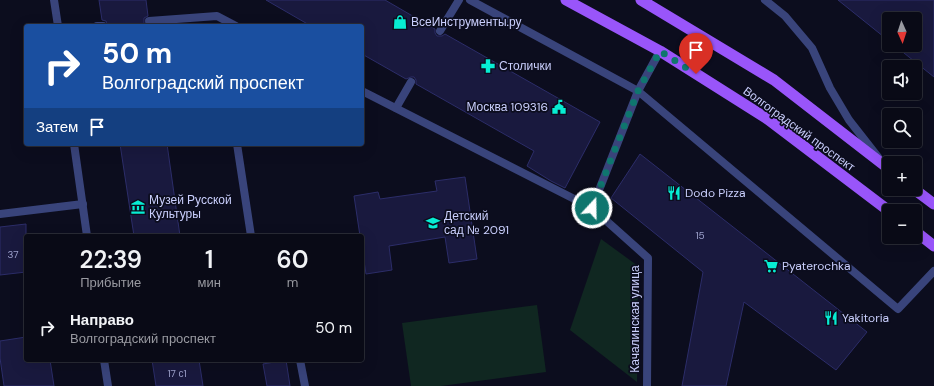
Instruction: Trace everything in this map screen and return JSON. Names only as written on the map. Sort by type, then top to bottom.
[{"type":"main road","name":"Волгоградский проспект","points":[[566,0],[660,51],[769,120],[882,206]]},
{"type":"main road","name":"Волгоградский проспект","points":[[641,0],[774,80],[882,163]]},
{"type":"main road","points":[[922,195],[934,204]]},
{"type":"main road","points":[[922,237],[934,246]]},
{"type":"street","points":[[54,0],[58,24]]},
{"type":"street","points":[[440,31],[459,0]]},
{"type":"street","points":[[470,0],[638,91],[898,309],[934,271]]},
{"type":"street","points":[[765,0],[785,16],[812,48],[830,88],[849,120],[882,161]]},
{"type":"street","points":[[149,21],[217,16],[232,24]]},
{"type":"street","points":[[217,16],[218,24]]},
{"type":"street","points":[[592,208],[638,91],[660,51]]},
{"type":"street","points":[[396,108],[411,82]]},
{"type":"street","name":"Качалинская улица","points":[[364,92],[592,208],[648,258],[647,386]]},
{"type":"street","points":[[74,146],[87,234]]},
{"type":"street","points":[[237,146],[251,234]]},
{"type":"street","points":[[0,214],[83,204]]},
{"type":"street","points":[[104,362],[108,386]]},
{"type":"street","points":[[300,362],[305,386]]},
{"type":"green space","points":[[601,239],[638,266],[637,382],[570,330]]},
{"type":"green space","points":[[537,305],[546,372],[441,386],[411,386],[402,323]]},
{"type":"building","points":[[99,0],[146,0],[148,16],[144,18],[144,24],[107,24],[106,21],[102,20]]},
{"type":"building","points":[[266,0],[385,0],[435,29],[437,36],[442,36],[445,34],[600,122],[565,188],[527,166],[534,151],[416,84],[414,77],[406,79],[364,55],[364,24],[308,24]]},
{"type":"building","points":[[838,0],[934,0],[934,77],[922,67],[922,60],[913,60],[903,52],[922,52],[922,12],[882,12],[882,35]]},
{"type":"building","points":[[120,146],[167,146],[180,234],[134,234]]},
{"type":"building","points":[[640,154],[867,332],[836,370],[744,302],[726,386],[682,386],[703,272],[611,198]]},
{"type":"building","points":[[465,177],[477,259],[449,263],[445,237],[389,246],[392,270],[366,274],[364,261],[364,234],[360,234],[354,196],[378,192],[380,199],[437,191],[435,181]]},
{"type":"building","points":[[26,224],[26,234],[24,234],[24,272],[0,275],[0,227]]},
{"type":"building","points":[[24,337],[24,362],[50,362],[54,386],[4,386],[0,358],[0,341]]},
{"type":"building","points":[[152,362],[199,362],[203,386],[156,386]]},
{"type":"building","points":[[286,362],[290,386],[267,386],[263,364]]},
{"type":"place","name":"ВсеИнструменты.ру","points":[[400,22]]},
{"type":"place","name":"Столички","points":[[488,66]]},
{"type":"place","name":"Москва 109316","points":[[559,107]]},
{"type":"place","name":"Dodo Pizza","points":[[674,193]]},
{"type":"place","name":"Музей Русской Культуры","points":[[138,207]]},
{"type":"place","name":"Детский сад № 2091","points":[[433,223]]},
{"type":"place","name":"Pyaterochka","points":[[771,266]]},
{"type":"place","name":"Yakitoria","points":[[831,318]]},
{"type":"route","points":[[592,208],[638,91],[660,51],[696,74]]}]
